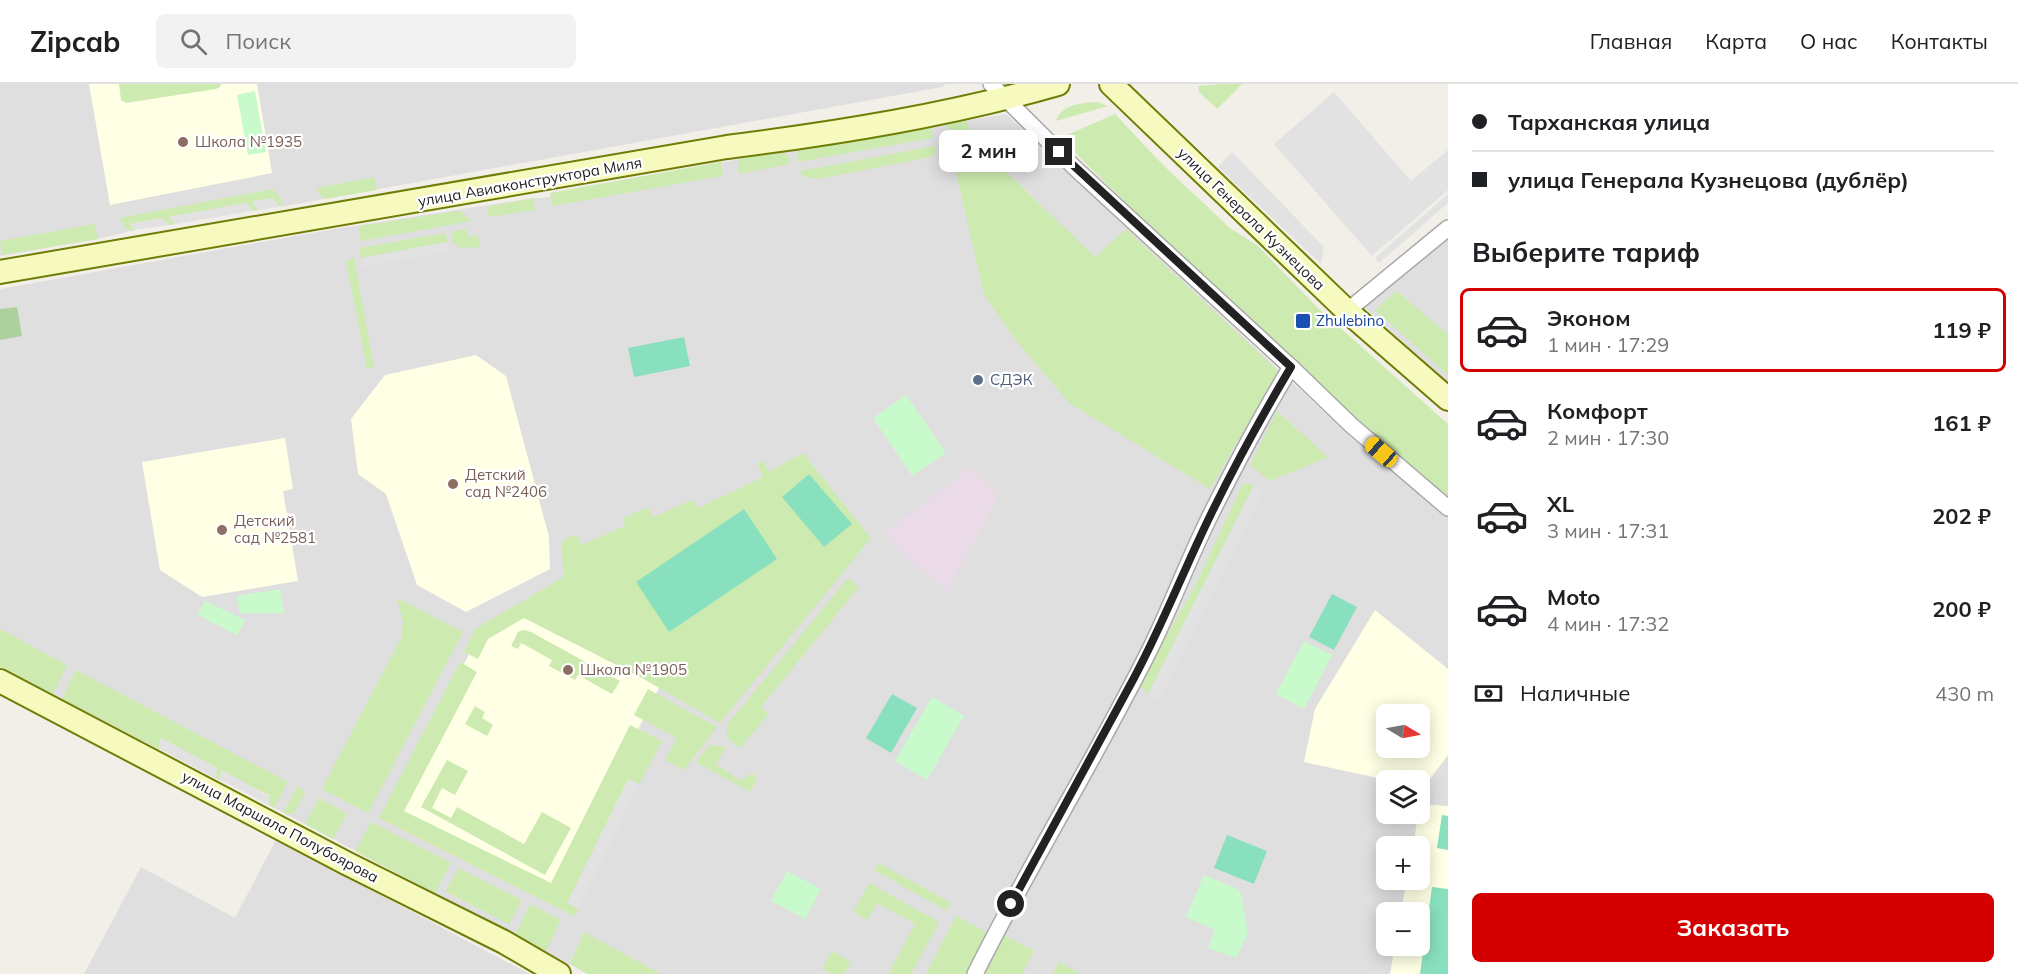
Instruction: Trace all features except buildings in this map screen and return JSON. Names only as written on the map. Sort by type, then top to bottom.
[{"type":"street","name":"улица Авиаконструктора Миля","points":[[0,272],[705,151],[912,118],[998,91],[1058,84]]},
{"type":"street","name":"улица Генерала Кузнецова","points":[[1112,84],[1347,311],[1448,399]]},
{"type":"street","points":[[998,91],[1083,176],[1351,425],[1448,508]]},
{"type":"street","points":[[1347,311],[1448,228]]},
{"type":"street","points":[[975,974],[999,925],[1136,675],[1212,511],[1291,367]]},
{"type":"street","name":"улица Маршала Полубоярова","points":[[0,681],[536,968],[559,974]]},
{"type":"shaded area","points":[[0,84],[945,84],[942,87],[280,207],[272,198],[252,202],[258,210],[252,211],[246,203],[169,217],[175,224],[169,225],[162,218],[130,224],[135,230],[98,239],[0,256]]},
{"type":"shaded area","name":"Школа №1935","points":[[89,84],[257,84],[272,173],[110,205]]},
{"type":"shaded area","points":[[1334,92],[1411,181],[1448,150],[1448,190],[1372,256],[1274,144]]},
{"type":"shaded area","points":[[1006,114],[1346,433],[1448,516],[1448,974],[588,974],[269,805],[269,795],[221,771],[220,780],[215,778],[217,768],[161,738],[159,749],[0,667],[0,289],[329,230],[544,198],[771,151],[784,152]]},
{"type":"shaded area","points":[[1232,152],[1324,247],[1321,264],[1218,167]]},
{"type":"shaded area","points":[[1448,194],[1448,203],[1379,263],[1375,258]]},
{"type":"shaded area","points":[[272,198],[280,207],[258,210],[252,202]]},
{"type":"shaded area","points":[[246,203],[252,211],[175,224],[168,217]]},
{"type":"shaded area","points":[[162,218],[169,225],[135,230],[130,224]]},
{"type":"shaded area","points":[[1448,236],[1448,382],[1364,307]]},
{"type":"shaded area","points":[[447,242],[449,252],[362,267],[361,258]]},
{"type":"shaded area","name":"Детский сад №2406","points":[[476,355],[506,376],[549,537],[550,569],[466,612],[417,585],[386,494],[358,474],[351,419],[385,375]]},
{"type":"shaded area","name":"Детский сад №2581","points":[[285,438],[293,489],[283,491],[298,581],[202,597],[160,570],[142,462]]},
{"type":"shaded area","points":[[971,468],[998,495],[947,592],[907,557],[885,533]]},
{"type":"shaded area","points":[[1254,485],[1264,490],[1160,701],[1148,694]]},
{"type":"shaded area","name":"Школа №1905","points":[[568,587],[664,678],[557,890],[388,806],[481,632]]},
{"type":"shaded area","points":[[1375,610],[1448,669],[1448,755],[1430,779],[1430,770],[1376,770],[1376,778],[1304,762],[1315,709]]},
{"type":"shaded area","points":[[161,738],[217,768],[215,778],[159,749]]},
{"type":"shaded area","points":[[222,770],[269,796],[269,805],[220,780]]},
{"type":"shaded area","points":[[628,779],[639,784],[578,909],[567,903]]},
{"type":"shaded area","points":[[1430,805],[1448,806],[1448,974],[1390,974],[1393,956],[1430,956],[1430,902],[1403,902],[1405,890],[1430,890],[1430,836],[1415,836],[1417,824],[1430,824]]},
{"type":"shaded area","points":[[276,840],[530,974],[84,974],[141,867],[235,918]]},
{"type":"green space","points":[[119,84],[221,84],[216,89],[126,103],[121,100]]},
{"type":"green space","points":[[1242,84],[1217,109],[1199,92],[1198,86]]},
{"type":"green space","points":[[255,91],[266,152],[248,155],[237,95]]},
{"type":"green space","points":[[1097,102],[1108,106],[1056,121],[1067,108]]},
{"type":"green space","points":[[1115,114],[1163,165],[1230,228],[1258,246],[1317,307],[1448,424],[1448,498],[1331,396],[1186,262],[1060,138]]},
{"type":"green space","points":[[966,120],[970,132],[953,135],[945,124]]},
{"type":"green space","points":[[931,126],[933,138],[798,162],[796,149]]},
{"type":"green space","points":[[976,143],[1095,257],[1126,229],[1278,371],[1210,489],[1069,403],[1015,339],[984,295],[951,150]]},
{"type":"green space","points":[[935,146],[935,153],[931,157],[818,179],[802,176],[800,171]]},
{"type":"green space","points":[[784,152],[789,157],[790,164],[739,174],[740,159],[753,153]]},
{"type":"green space","points":[[721,162],[723,176],[552,206],[550,193]]},
{"type":"green space","points":[[374,177],[377,190],[325,199],[318,193],[317,188]]},
{"type":"green space","points":[[273,189],[282,200],[280,207],[272,198],[252,202],[258,210],[252,211],[246,203],[169,217],[175,224],[169,225],[162,218],[130,224],[135,230],[132,231],[125,227],[119,218]]},
{"type":"green space","points":[[533,198],[535,210],[489,217],[487,207]]},
{"type":"green space","points":[[460,211],[472,221],[361,241],[359,226]]},
{"type":"green space","points":[[95,224],[98,239],[2,255],[0,241]]},
{"type":"green space","points":[[467,229],[468,237],[478,235],[480,247],[461,248],[453,243],[451,232]]},
{"type":"green space","points":[[446,233],[447,242],[361,258],[359,248]]},
{"type":"green space","points":[[354,257],[374,368],[367,369],[346,262]]},
{"type":"green space","points":[[1397,291],[1448,335],[1448,375],[1375,310]]},
{"type":"green space","points":[[17,307],[22,336],[0,340],[0,309]]},
{"type":"green space","points":[[684,337],[690,366],[634,377],[628,348]]},
{"type":"green space","points":[[906,395],[946,453],[912,476],[873,418]]},
{"type":"green space","points":[[1277,411],[1328,457],[1270,481],[1250,465]]},
{"type":"green space","points":[[803,453],[871,538],[720,723],[642,678],[524,618],[488,639],[478,659],[464,652],[475,629],[564,577],[561,542],[576,534],[582,545],[625,526],[623,518],[648,507],[653,517],[692,500],[698,508],[763,477],[757,463],[763,461],[769,472]]},
{"type":"green space","points":[[809,474],[852,524],[824,547],[782,497]]},
{"type":"green space","points":[[1243,483],[1254,485],[1148,694],[1139,685],[1196,584]]},
{"type":"green space","points":[[744,509],[777,559],[669,632],[636,582]]},
{"type":"green space","points":[[848,578],[859,587],[761,707],[769,714],[740,748],[727,737],[727,725]]},
{"type":"green space","points":[[280,589],[284,613],[240,613],[237,596]]},
{"type":"green space","points":[[1332,594],[1357,607],[1334,650],[1309,637]]},
{"type":"green space","points":[[397,598],[463,632],[368,813],[322,789],[401,638],[403,622]]},
{"type":"green space","points":[[205,601],[245,620],[237,635],[198,615]]},
{"type":"green space","points":[[0,629],[67,665],[53,694],[0,667]]},
{"type":"green space","points":[[524,630],[620,681],[612,694],[578,675],[575,680],[549,666],[552,660],[521,643],[518,649],[511,646],[518,632]]},
{"type":"green space","points":[[1304,641],[1332,655],[1304,709],[1276,694]]},
{"type":"green space","points":[[460,662],[477,672],[404,811],[551,883],[630,725],[662,741],[639,784],[629,779],[567,903],[578,909],[574,916],[379,818]]},
{"type":"green space","points":[[76,670],[288,782],[274,808],[269,805],[269,795],[221,771],[220,780],[215,778],[217,768],[161,738],[159,749],[62,699]]},
{"type":"green space","points":[[648,689],[717,727],[684,770],[665,760],[677,738],[634,715]]},
{"type":"green space","points":[[892,694],[917,708],[891,753],[866,738]]},
{"type":"green space","points":[[932,697],[964,716],[927,780],[895,761]]},
{"type":"green space","points":[[475,706],[485,712],[482,718],[493,725],[487,736],[465,724]]},
{"type":"green space","points":[[709,745],[726,747],[716,764],[741,781],[752,773],[757,778],[750,792],[696,762]]},
{"type":"green space","points":[[447,760],[468,771],[455,795],[442,788],[432,808],[451,818],[457,807],[524,844],[542,812],[571,828],[545,875],[421,807]]},
{"type":"green space","points":[[297,787],[306,792],[294,813],[283,813]]},
{"type":"green space","points":[[319,798],[347,814],[333,839],[305,824]]},
{"type":"green space","points":[[1442,815],[1448,816],[1448,850],[1437,848]]},
{"type":"green space","points":[[371,822],[451,863],[435,893],[355,851]]},
{"type":"green space","points":[[1227,835],[1267,851],[1254,884],[1214,868]]},
{"type":"green space","points":[[879,863],[951,903],[947,911],[874,870]]},
{"type":"green space","points":[[459,868],[522,900],[509,924],[445,891]]},
{"type":"green space","points":[[787,871],[821,889],[805,919],[771,901]]},
{"type":"green space","points":[[1204,875],[1240,890],[1248,933],[1236,958],[1208,948],[1215,930],[1186,917]]},
{"type":"green space","points":[[869,883],[939,922],[911,974],[888,974],[915,924],[877,903],[868,920],[853,912]]},
{"type":"green space","points":[[1432,887],[1448,889],[1448,974],[1420,974],[1422,956],[1430,956]]},
{"type":"green space","points":[[530,904],[561,920],[546,951],[515,935]]},
{"type":"green space","points":[[956,916],[990,934],[969,974],[926,974]]},
{"type":"green space","points":[[584,932],[661,974],[588,974],[570,964]]},
{"type":"green space","points":[[1004,935],[1034,951],[1022,974],[984,974]]},
{"type":"green space","points":[[832,951],[851,962],[844,974],[832,974],[822,968]]},
{"type":"green space","points":[[1059,962],[1081,974],[1053,974]]},
{"type":"place","name":"Школа №1935","points":[[183,142]]},
{"type":"place","name":"Zhulebino","points":[[1303,321]]},
{"type":"place","name":"СДЭК","points":[[978,380]]},
{"type":"place","name":"Детский сад №2406","points":[[453,484]]},
{"type":"place","name":"Детский сад №2581","points":[[222,530]]},
{"type":"place","name":"Школа №1905","points":[[568,670]]},
{"type":"route","points":[[1011,904],[1151,646],[1212,511],[1291,367],[1059,152]]}]
